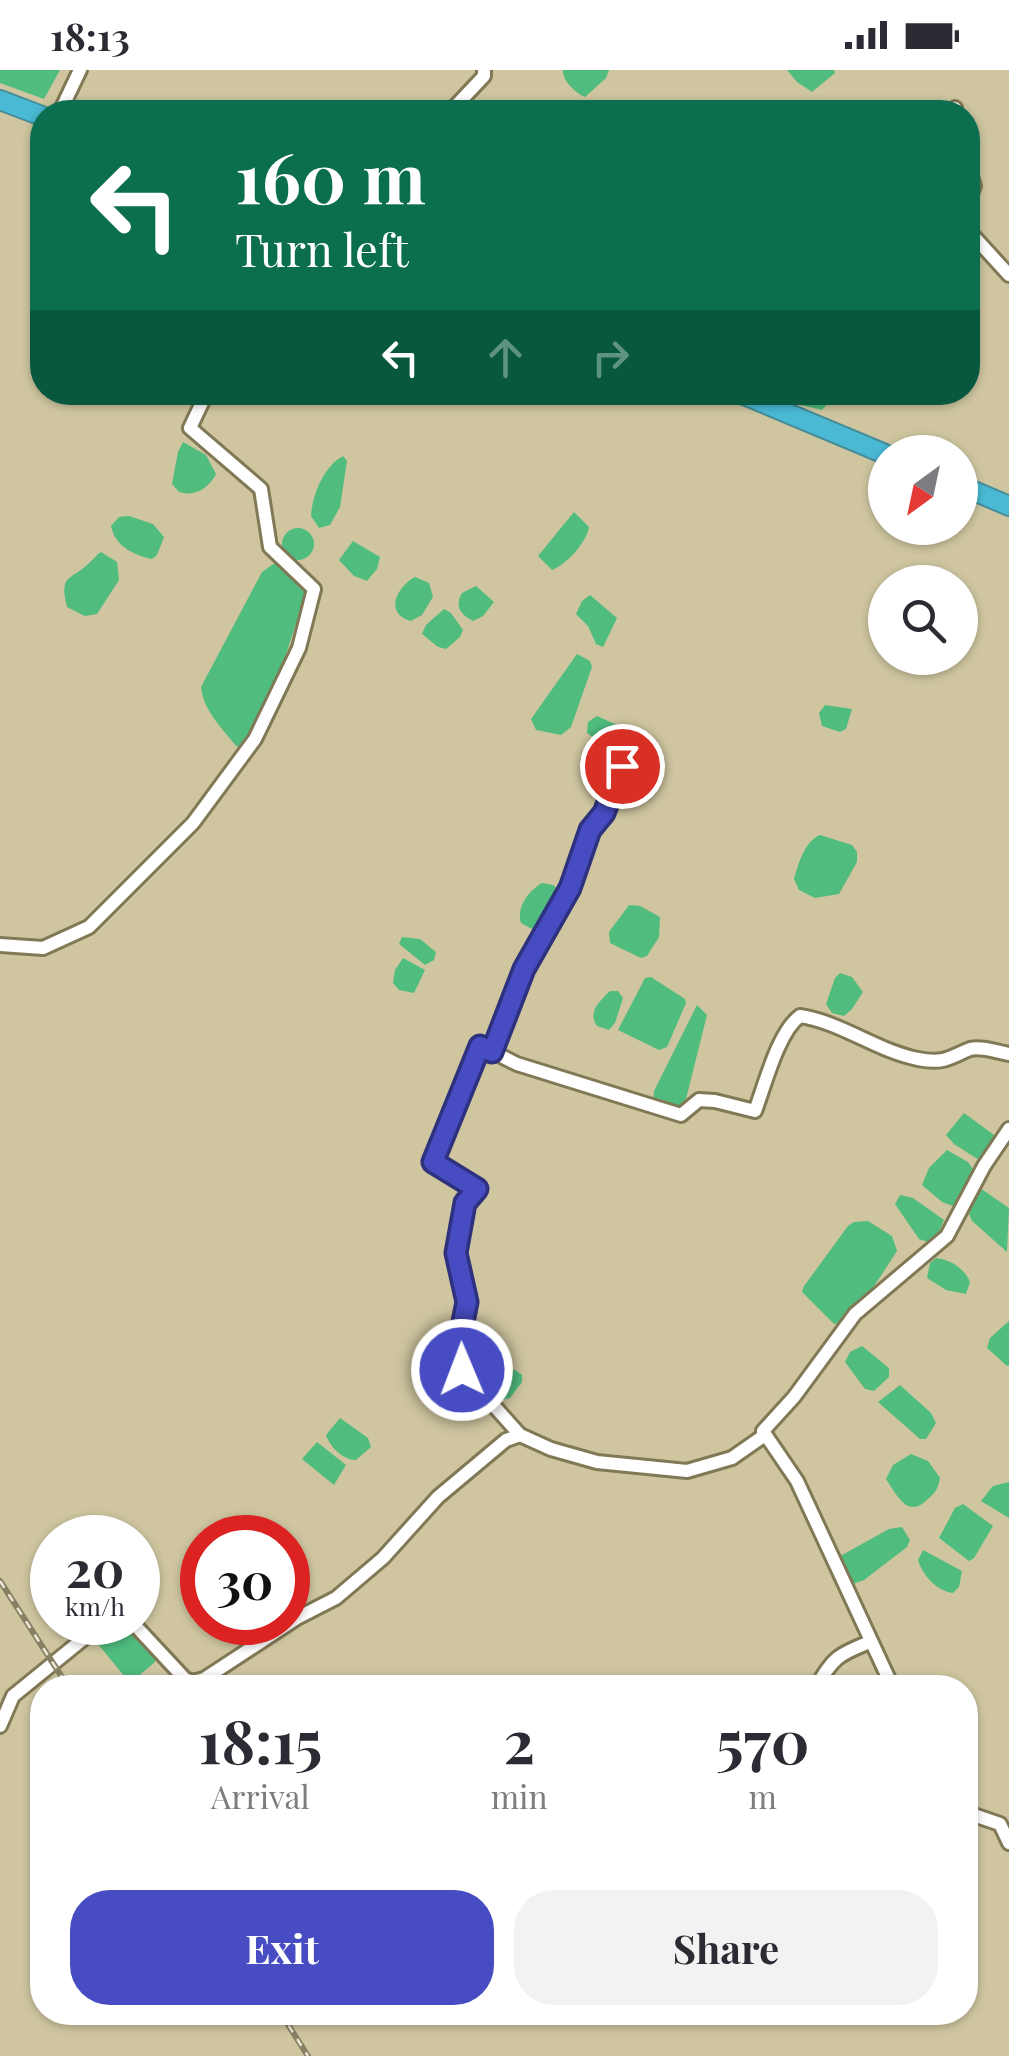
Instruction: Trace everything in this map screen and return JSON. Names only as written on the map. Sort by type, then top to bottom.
[{"type":"highway","points":[[0,100],[30,111]]},
{"type":"highway","points":[[767,405],[868,447]]},
{"type":"highway","points":[[978,493],[1009,506]]},
{"type":"street","points":[[66,100],[80,70]]},
{"type":"street","points":[[461,100],[484,76],[484,70]]},
{"type":"street","points":[[980,243],[1009,275]]},
{"type":"street","points":[[0,945],[44,948],[89,926],[193,823],[255,739],[299,648],[314,589],[270,547],[261,489],[190,428],[201,405]]},
{"type":"street","points":[[492,1052],[524,969],[570,888],[590,830],[604,813],[622,766]]},
{"type":"street","points":[[765,1435],[732,1458],[687,1471],[597,1462],[520,1436],[462,1370],[459,1342],[467,1302],[456,1253],[465,1203],[477,1189],[433,1162],[480,1046],[517,1064],[681,1114],[698,1100],[754,1111],[790,1023],[800,1016],[917,1058],[940,1062],[980,1048],[1009,1054]]},
{"type":"street","points":[[886,1675],[797,1481],[763,1430],[794,1397],[855,1314],[947,1236],[984,1166],[1009,1129]]},
{"type":"street","points":[[212,1675],[297,1618],[336,1598],[383,1558],[438,1497],[506,1440],[520,1436]]},
{"type":"street","points":[[823,1675],[840,1653],[870,1642]]},
{"type":"street","points":[[39,1675],[76,1645]]},
{"type":"street","points":[[153,1645],[181,1675]]},
{"type":"street","points":[[0,1726],[13,1696],[30,1682]]},
{"type":"street","points":[[978,1816],[1000,1824],[1009,1844]]},
{"type":"shaded area","points":[[0,70],[60,70],[44,99],[0,83]]},
{"type":"shaded area","points":[[563,70],[609,70],[606,78],[585,97],[570,86]]},
{"type":"shaded area","points":[[787,70],[834,70],[835,73],[812,92]]},
{"type":"shaded area","points":[[800,405],[827,405],[822,410]]},
{"type":"shaded area","points":[[183,442],[206,455],[216,474],[196,492],[179,492],[172,484]]},
{"type":"shaded area","points":[[343,456],[347,461],[340,507],[330,525],[319,528],[311,516],[317,490],[330,467]]},
{"type":"shaded area","points":[[574,512],[589,527],[587,533],[575,552],[552,570],[538,556]]},
{"type":"shaded area","points":[[119,517],[153,524],[164,537],[152,559],[126,549],[116,539],[111,526]]},
{"type":"shaded area","points":[[298,528],[310,532],[314,544],[310,556],[298,560],[286,556],[282,544],[286,532]]},
{"type":"shaded area","points":[[353,541],[380,557],[377,569],[367,581],[354,576],[339,560]]},
{"type":"shaded area","points":[[101,552],[117,562],[119,580],[97,614],[85,616],[67,607],[65,583]]},
{"type":"shaded area","points":[[275,563],[285,567],[307,590],[277,682],[242,748],[236,746],[214,718],[201,687],[262,572]]},
{"type":"shaded area","points":[[415,577],[429,583],[433,597],[422,615],[411,621],[403,618],[395,607],[398,593]]},
{"type":"shaded area","points":[[476,586],[494,602],[483,616],[473,621],[462,613],[459,602],[462,593]]},
{"type":"shaded area","points":[[590,595],[617,618],[603,647],[596,644],[588,626],[576,614]]},
{"type":"shaded area","points":[[444,609],[463,630],[446,649],[422,634]]},
{"type":"shaded area","points":[[577,654],[590,661],[592,667],[571,727],[561,735],[536,730],[531,719]]},
{"type":"shaded area","points":[[825,705],[852,709],[846,729],[840,732],[822,726],[819,713]]},
{"type":"shaded area","points":[[597,716],[617,725],[616,738],[611,743],[598,741],[587,733],[588,722]]},
{"type":"shaded area","points":[[820,835],[852,845],[857,862],[839,894],[815,898],[799,890],[794,879],[806,848]]},
{"type":"shaded area","points":[[542,883],[561,892],[545,924],[532,929],[521,923],[520,912],[528,895]]},
{"type":"shaded area","points":[[629,905],[640,906],[660,917],[659,937],[647,956],[641,958],[610,943],[609,932]]},
{"type":"shaded area","points":[[402,937],[420,939],[436,952],[434,960],[425,965],[399,944]]},
{"type":"shaded area","points":[[403,958],[425,970],[414,993],[399,990],[393,983]]},
{"type":"shaded area","points":[[840,973],[852,977],[863,992],[844,1016],[832,1013],[826,1004]]},
{"type":"shaded area","points":[[651,977],[686,1003],[667,1047],[659,1050],[618,1030],[645,978]]},
{"type":"shaded area","points":[[610,991],[618,991],[623,998],[609,1030],[597,1026],[593,1016]]},
{"type":"shaded area","points":[[697,1005],[707,1015],[684,1107],[653,1102],[654,1091]]},
{"type":"shaded area","points":[[964,1113],[994,1135],[989,1150],[979,1160],[946,1135]]},
{"type":"shaded area","points":[[947,1150],[968,1162],[975,1172],[969,1189],[953,1206],[922,1185],[929,1168]]},
{"type":"shaded area","points":[[980,1188],[1009,1208],[1007,1252],[969,1214]]},
{"type":"shaded area","points":[[900,1195],[913,1198],[944,1220],[934,1244],[919,1239],[895,1204]]},
{"type":"shaded area","points":[[868,1221],[892,1236],[897,1251],[867,1297],[841,1323],[834,1324],[802,1292],[848,1226]]},
{"type":"shaded area","points":[[936,1258],[952,1263],[964,1273],[970,1282],[966,1294],[946,1290],[927,1278],[930,1263]]},
{"type":"shaded area","points":[[1009,1321],[1007,1366],[987,1348],[990,1338]]},
{"type":"shaded area","points":[[862,1346],[889,1368],[889,1377],[874,1391],[865,1389],[845,1362],[850,1352]]},
{"type":"shaded area","points":[[509,1366],[522,1375],[522,1382],[510,1398],[502,1400],[490,1383],[501,1369]]},
{"type":"shaded area","points":[[900,1385],[931,1413],[936,1423],[926,1439],[920,1439],[878,1402]]},
{"type":"shaded area","points":[[340,1418],[368,1438],[371,1447],[356,1460],[338,1452],[326,1435]]},
{"type":"shaded area","points":[[317,1442],[346,1465],[334,1485],[302,1459]]},
{"type":"shaded area","points":[[911,1454],[928,1461],[940,1478],[933,1494],[915,1507],[904,1503],[886,1479],[893,1465]]},
{"type":"shaded area","points":[[1009,1482],[1009,1518],[981,1501],[993,1486]]},
{"type":"shaded area","points":[[963,1504],[993,1526],[969,1561],[939,1538],[955,1508]]},
{"type":"shaded area","points":[[902,1527],[910,1540],[907,1547],[864,1580],[850,1585],[839,1558],[889,1529]]},
{"type":"shaded area","points":[[923,1550],[962,1571],[959,1587],[953,1593],[936,1586],[923,1572],[918,1560]]},
{"type":"shaded area","points":[[99,1645],[147,1645],[157,1656],[140,1675],[123,1675]]},
{"type":"railway","points":[[0,1581],[61,1675]]},
{"type":"railway","points":[[288,2025],[308,2056]]},
{"type":"route","points":[[462,1370],[460,1323],[466,1315],[467,1302],[456,1253],[465,1203],[477,1189],[433,1162],[480,1046],[492,1052],[524,969],[570,888],[590,830],[604,813],[622,766]]}]
